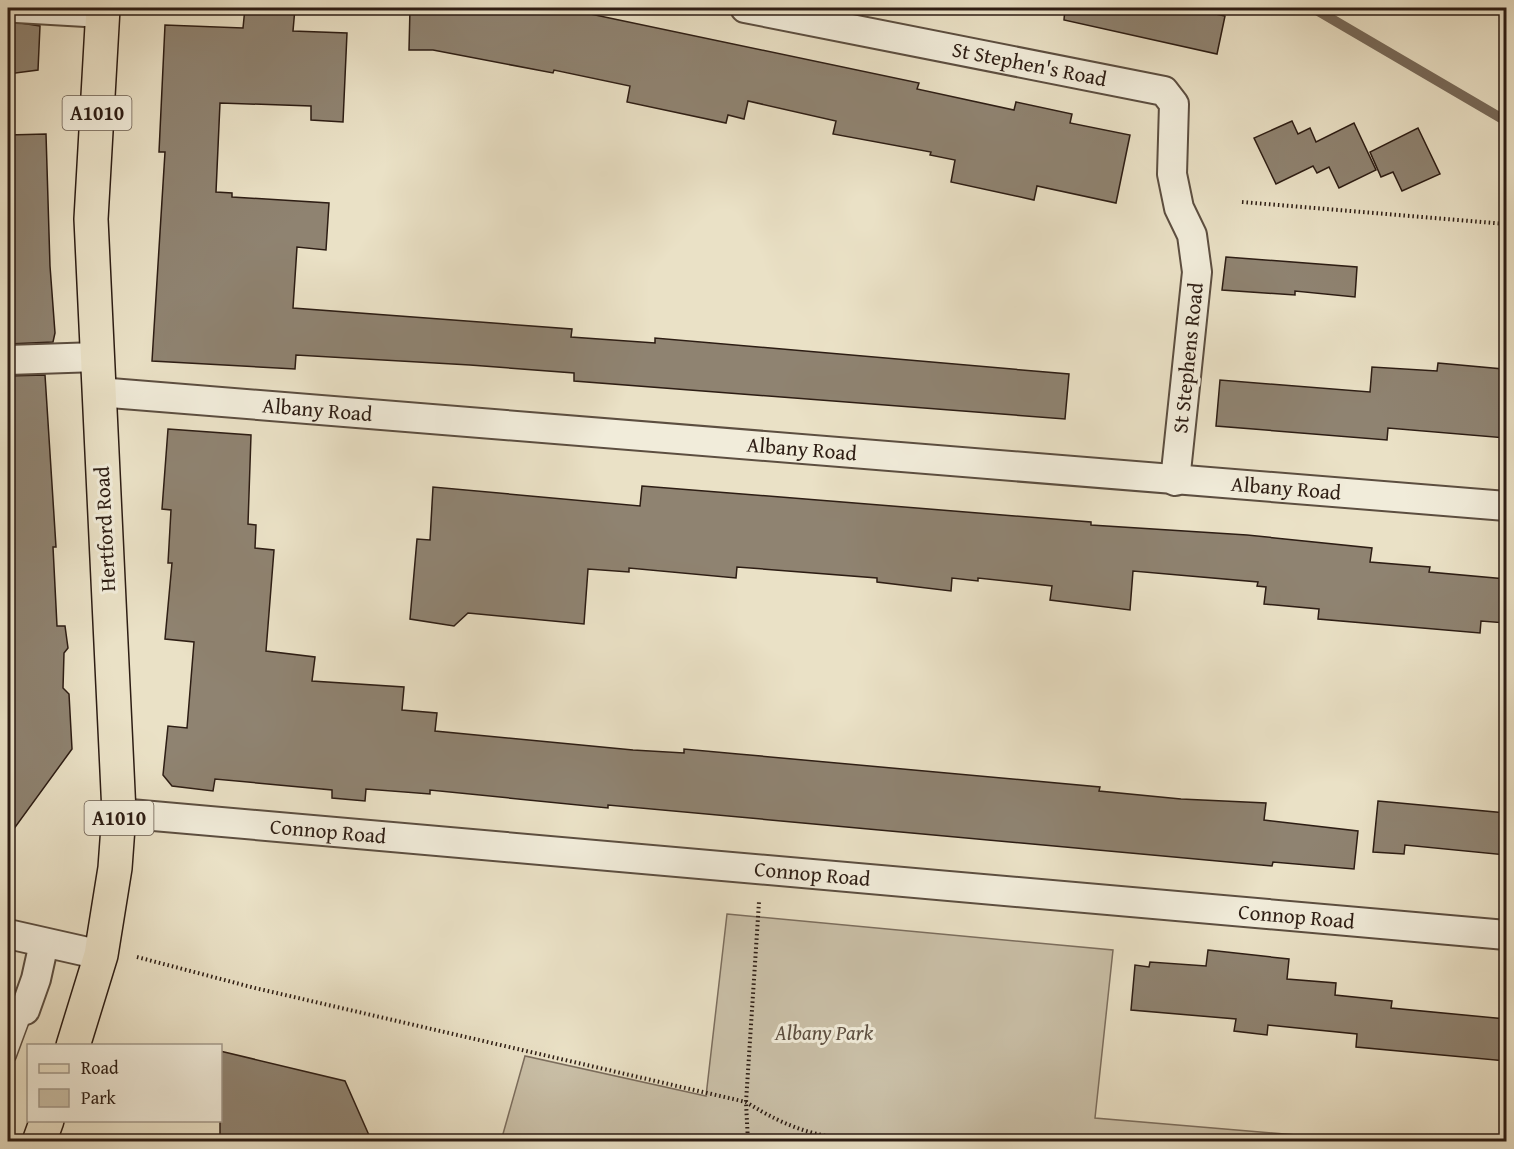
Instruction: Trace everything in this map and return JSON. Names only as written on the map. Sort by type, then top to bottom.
[{"type":"main road","name":"Hertford Road","points":[[74,1044],[101,956],[115,868],[119,813],[91,219],[103,10]]},
{"type":"main road","points":[[39,1142],[46,1122]]},
{"type":"street","points":[[17,8],[103,10]]},
{"type":"street","name":"St Stephen's Road","points":[[745,8],[1164,91],[1174,104],[1172,174],[1179,208],[1192,234]]},
{"type":"street","name":"St Stephens Road","points":[[1175,481],[1197,272],[1192,234]]},
{"type":"street","points":[[8,360],[97,357]]},
{"type":"street","name":"Albany Road","points":[[98,392],[1506,506]]},
{"type":"street","name":"Connop Road","points":[[119,813],[1506,935]]},
{"type":"street","points":[[8,934],[101,956]]},
{"type":"street","points":[[25,1010],[36,979],[44,943]]},
{"type":"lane","points":[[8,1056],[25,1010]]},
{"type":"path","points":[[1242,202],[1506,224]]},
{"type":"path","points":[[747,1142],[746,1102],[761,871]]},
{"type":"path","points":[[137,956],[255,988],[746,1102],[780,1123],[823,1137],[865,1142]]},
{"type":"green space","name":"Albany Park","points":[[727,914],[1113,950],[1095,1118],[1367,1141],[501,1141],[525,1056],[706,1096]]},
{"type":"building","points":[[245,8],[295,8],[293,31],[347,33],[343,122],[311,120],[311,106],[220,103],[216,192],[232,193],[232,197],[329,203],[326,250],[297,247],[293,308],[572,329],[571,337],[655,343],[655,338],[1069,374],[1065,419],[574,381],[574,373],[470,365],[296,355],[295,369],[152,361],[165,152],[159,152],[165,25],[243,28]]},
{"type":"building","points":[[410,8],[562,8],[919,83],[917,89],[1014,110],[1016,102],[1072,114],[1070,123],[1130,135],[1116,203],[1037,186],[1034,200],[951,182],[955,160],[930,155],[931,152],[833,134],[836,121],[748,101],[744,119],[728,115],[726,123],[627,102],[630,86],[554,70],[553,73],[433,50],[409,50]]},
{"type":"building","points":[[1065,8],[1187,8],[1225,16],[1217,54],[1064,20]]},
{"type":"building","points":[[8,21],[40,26],[38,70],[8,74]]},
{"type":"building","points":[[1292,121],[1298,134],[1310,128],[1316,142],[1354,123],[1376,170],[1339,188],[1329,167],[1317,173],[1313,166],[1276,184],[1254,138]]},
{"type":"building","points":[[1418,128],[1440,174],[1402,191],[1393,172],[1381,177],[1370,152]]},
{"type":"building","points":[[46,134],[50,266],[55,333],[53,342],[8,344],[8,135]]},
{"type":"building","points":[[1226,257],[1357,267],[1355,297],[1295,291],[1295,295],[1222,290]]},
{"type":"building","points":[[1438,363],[1503,369],[1502,378],[1506,378],[1506,438],[1388,428],[1387,440],[1216,426],[1220,380],[1370,392],[1372,367],[1437,371]]},
{"type":"building","points":[[45,375],[56,547],[53,547],[57,626],[65,626],[68,648],[64,653],[63,688],[69,694],[72,749],[8,837],[8,376]]},
{"type":"building","points":[[168,429],[251,435],[248,524],[256,525],[255,548],[274,550],[266,651],[315,657],[312,681],[404,687],[402,710],[437,713],[435,731],[633,750],[684,753],[684,749],[1100,787],[1099,791],[1181,799],[1266,803],[1264,820],[1358,831],[1354,869],[1273,862],[1272,866],[608,805],[608,808],[430,790],[430,794],[366,789],[365,801],[332,798],[332,790],[215,779],[213,791],[172,786],[163,775],[168,726],[187,728],[194,642],[165,639],[172,563],[168,563],[171,510],[162,509]]},
{"type":"building","points":[[642,486],[1091,522],[1091,525],[1247,535],[1372,548],[1370,562],[1430,567],[1429,572],[1506,579],[1506,623],[1481,621],[1480,633],[1318,619],[1319,609],[1264,604],[1266,587],[1257,586],[1258,582],[1133,571],[1130,610],[1050,600],[1052,586],[978,578],[978,581],[952,578],[951,591],[877,582],[877,578],[737,567],[736,578],[629,568],[629,572],[588,569],[584,624],[468,613],[454,626],[410,619],[417,539],[430,540],[433,487],[640,506]]},
{"type":"building","points":[[1378,801],[1506,813],[1506,855],[1405,845],[1404,854],[1373,852]]},
{"type":"building","points":[[1208,950],[1289,959],[1287,979],[1336,983],[1335,995],[1392,1001],[1391,1008],[1506,1019],[1506,1061],[1356,1047],[1357,1034],[1268,1025],[1267,1035],[1234,1031],[1236,1019],[1131,1010],[1135,965],[1149,967],[1150,962],[1206,966]]},
{"type":"building","points":[[222,1051],[345,1081],[372,1142],[220,1142]]},
{"type":"waterway","points":[[1313,8],[1506,121]]}]
